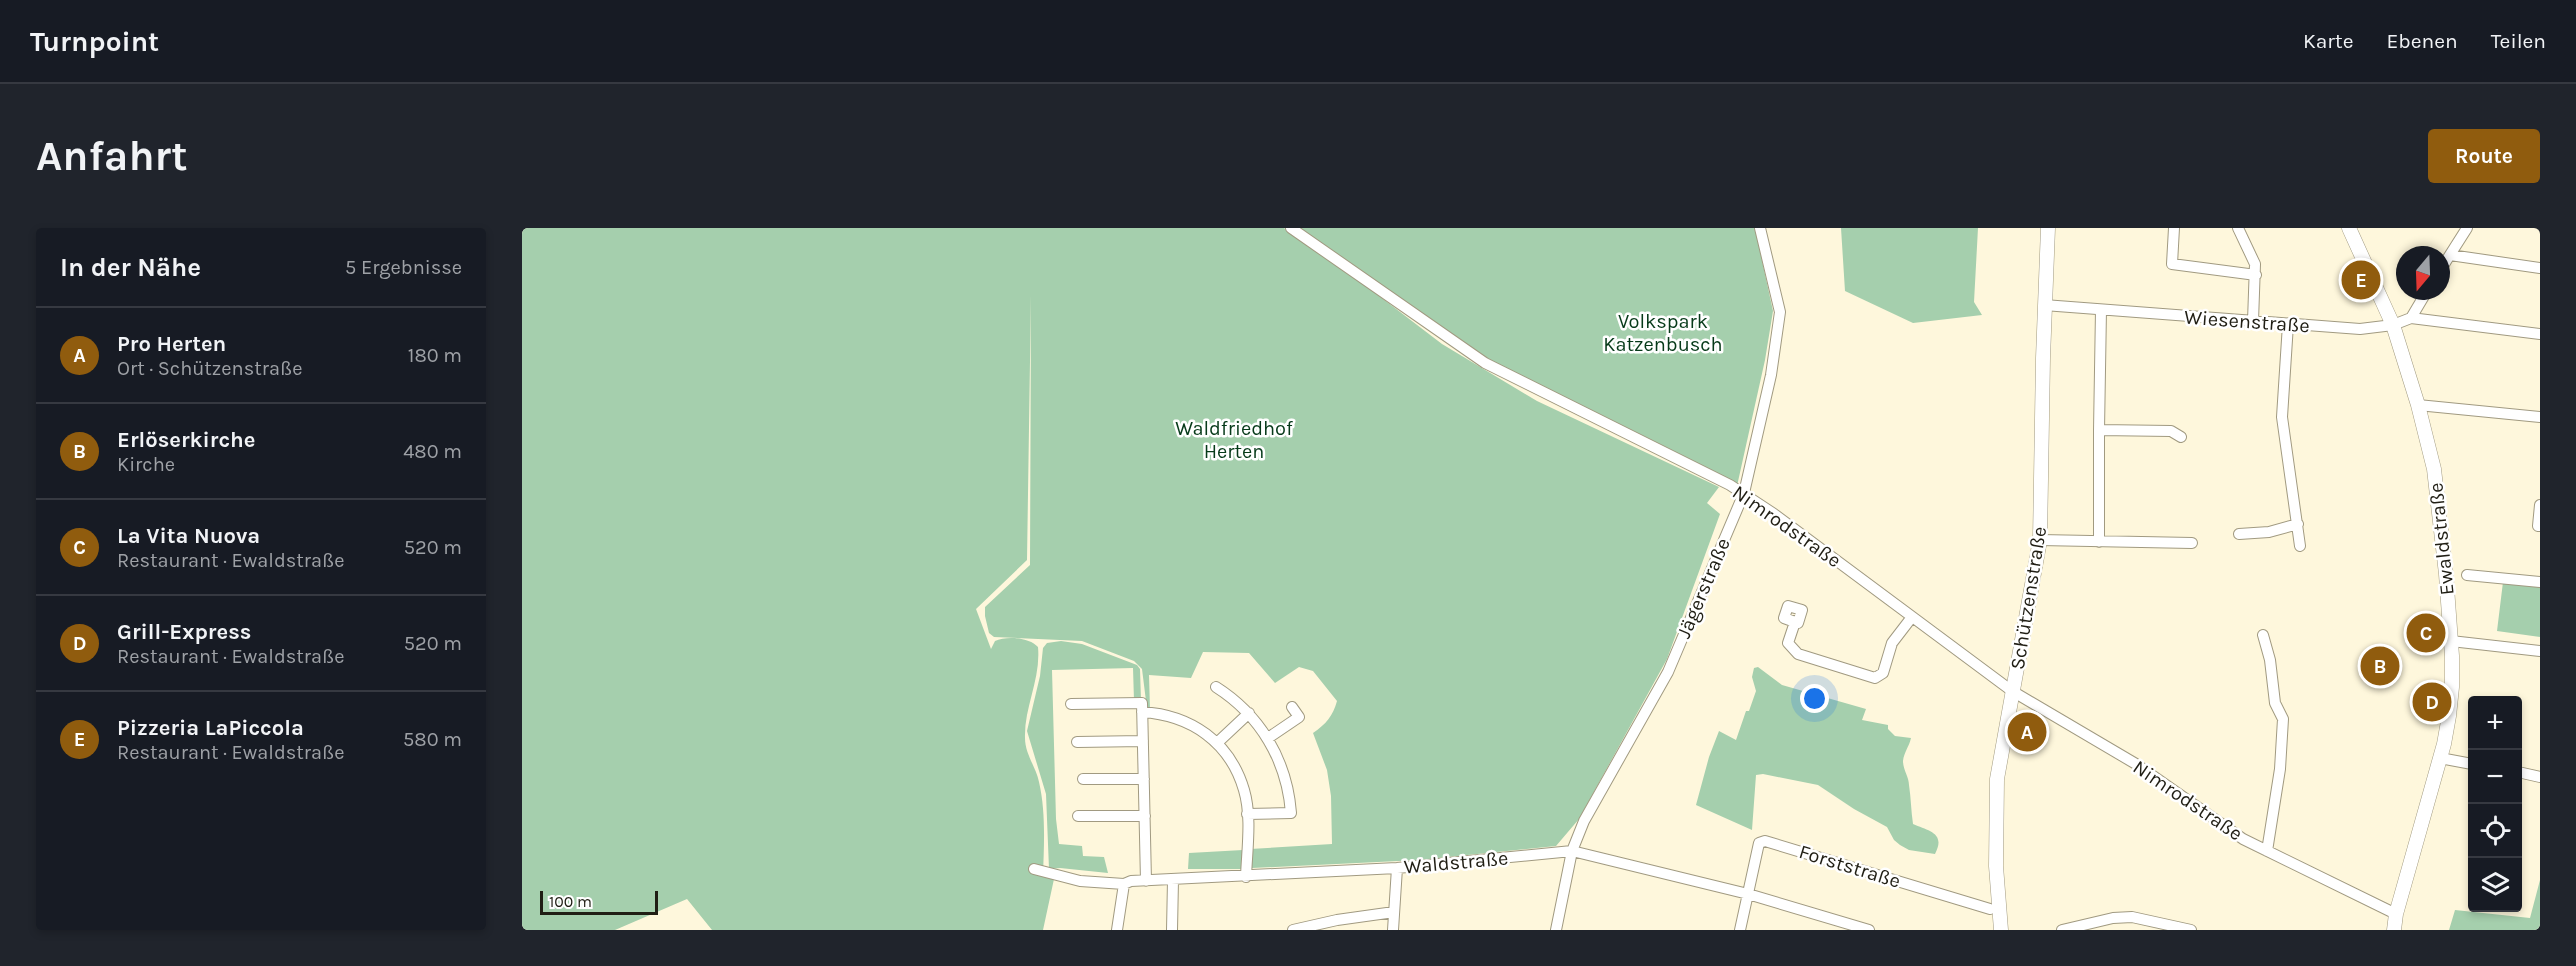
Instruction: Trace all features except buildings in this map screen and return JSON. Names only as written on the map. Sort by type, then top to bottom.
[{"type":"main road","name":"Schützenstraße","points":[[2001,930],[1996,866],[1997,779],[2040,540],[2044,305],[2048,228]]},
{"type":"main road","name":"Ewaldstraße","points":[[2349,228],[2393,325],[2418,405],[2434,469],[2451,641],[2452,687],[2449,716],[2440,758],[2396,914],[2394,930]]},
{"type":"street","name":"Nimrodstraße","points":[[1291,228],[1485,363],[1744,493],[2012,691],[2136,764],[2223,825],[2267,851],[2396,914]]},
{"type":"street","name":"Jägerstraße","points":[[1556,930],[1572,851],[1584,821],[1668,672],[1744,493],[1771,375],[1780,312],[1760,228]]},
{"type":"street","points":[[2174,228],[2172,264],[2256,275]]},
{"type":"street","points":[[2238,228],[2255,264],[2253,321]]},
{"type":"street","points":[[2467,228],[2450,255],[2540,268]]},
{"type":"street","points":[[2421,300],[2410,318],[2540,334]]},
{"type":"street","name":"Wiesenstraße","points":[[2044,305],[2360,329],[2393,325],[2410,318]]},
{"type":"street","points":[[2099,542],[2101,310]]},
{"type":"street","points":[[2288,324],[2282,417],[2300,546]]},
{"type":"street","points":[[2418,405],[2540,417]]},
{"type":"street","points":[[2100,430],[2171,431],[2181,437]]},
{"type":"street","points":[[2540,505],[2538,526],[2540,526]]},
{"type":"street","points":[[2239,534],[2269,532],[2298,524]]},
{"type":"street","points":[[2040,540],[2192,543]]},
{"type":"street","points":[[2467,575],[2540,582]]},
{"type":"street","points":[[1795,622],[1788,643],[1798,654],[1875,678],[1883,673],[1892,643],[1912,617]]},
{"type":"street","name":"Nimrodstraße","points":[[2263,635],[2270,660],[2275,703],[2283,719],[2280,769],[2267,851]]},
{"type":"street","points":[[2451,641],[2540,651]]},
{"type":"street","points":[[1216,687],[1249,713],[1268,738],[1283,771],[1291,813],[1247,814]]},
{"type":"street","points":[[1071,704],[1142,703],[1146,881]]},
{"type":"street","points":[[1268,738],[1299,717],[1292,707]]},
{"type":"street","points":[[1142,712],[1168,716],[1189,723],[1206,733],[1217,743],[1236,769],[1244,791],[1247,814],[1246,877]]},
{"type":"street","points":[[1217,743],[1249,713]]},
{"type":"street","points":[[1077,742],[1143,741]]},
{"type":"street","points":[[2440,758],[2468,763]]},
{"type":"street","points":[[2522,773],[2540,777]]},
{"type":"street","points":[[1083,779],[1144,779]]},
{"type":"street","points":[[1078,816],[1145,816]]},
{"type":"street","name":"Forststraße","points":[[1748,894],[1759,843],[1765,841],[1990,909]]},
{"type":"street","name":"Waldstraße","points":[[1034,869],[1080,881],[1124,884],[1397,868],[1572,851],[1748,894],[1869,930]]},
{"type":"street","points":[[1393,930],[1397,868]]},
{"type":"street","points":[[1172,930],[1173,880]]},
{"type":"street","points":[[1117,930],[1124,884]]},
{"type":"street","points":[[1740,930],[1748,894]]},
{"type":"street","points":[[1293,930],[1337,920],[1394,912]]},
{"type":"street","points":[[2062,930],[2132,916],[2191,930]]},
{"type":"green space","name":"Waldfriedhof Herten","points":[[522,228],[1284,228],[1353,276],[1442,344],[1537,401],[1719,487],[1707,503],[1720,514],[1667,659],[1579,819],[1556,846],[1419,860],[1252,868],[1250,849],[1332,844],[1331,796],[1327,770],[1313,733],[1328,719],[1337,701],[1313,671],[1299,667],[1275,683],[1249,653],[1203,652],[1191,678],[1149,675],[1150,710],[1147,709],[1142,669],[1134,661],[1082,641],[994,637],[989,633],[985,607],[1030,565],[1031,295],[1027,560],[976,609],[991,649],[995,641],[1011,638],[1029,641],[1038,647],[1037,670],[1027,715],[1025,738],[1027,750],[1038,776],[1043,805],[1043,875],[1054,879],[1043,930],[712,930],[687,899],[615,930],[522,930]]},
{"type":"green space","name":"Volkspark Katzenbusch","points":[[1296,228],[1755,228],[1773,311],[1765,360],[1737,486],[1526,385]]},
{"type":"green space","points":[[1841,228],[1978,228],[1974,302],[1982,315],[1913,323],[1845,291]]},
{"type":"green space","points":[[2503,582],[2540,587],[2540,637],[2497,631]]},
{"type":"green space","points":[[1061,641],[1082,644],[1137,665],[1140,669],[1141,701],[1134,701],[1133,668],[1052,670],[1056,819],[1059,844],[1082,846],[1083,856],[1104,857],[1108,873],[1049,869],[1046,794],[1027,731],[1040,676],[1043,648],[1047,643]]},
{"type":"green space","points":[[1758,667],[1782,685],[1866,709],[1862,720],[1888,725],[1888,729],[1895,736],[1911,738],[1903,761],[1909,782],[1913,824],[1930,831],[1937,837],[1938,847],[1935,854],[1909,850],[1900,845],[1894,840],[1887,827],[1818,785],[1763,774],[1756,775],[1752,830],[1696,805],[1709,757],[1719,731],[1736,740],[1756,691],[1752,677],[1754,668]]},
{"type":"green space","points":[[1243,850],[1242,869],[1188,869],[1189,853]]},
{"type":"green space","points":[[2540,880],[2540,930],[2449,930],[2455,910],[2530,918]]},
{"type":"place","name":"Pizzeria LaPiccola","points":[[2361,280]]},
{"type":"place","name":"La Vita Nuova","points":[[2426,633]]},
{"type":"place","name":"Erlöserkirche","points":[[2380,666]]},
{"type":"place","name":"Grill-Express","points":[[2432,702]]},
{"type":"place","name":"Pro Herten","points":[[2027,732]]}]
